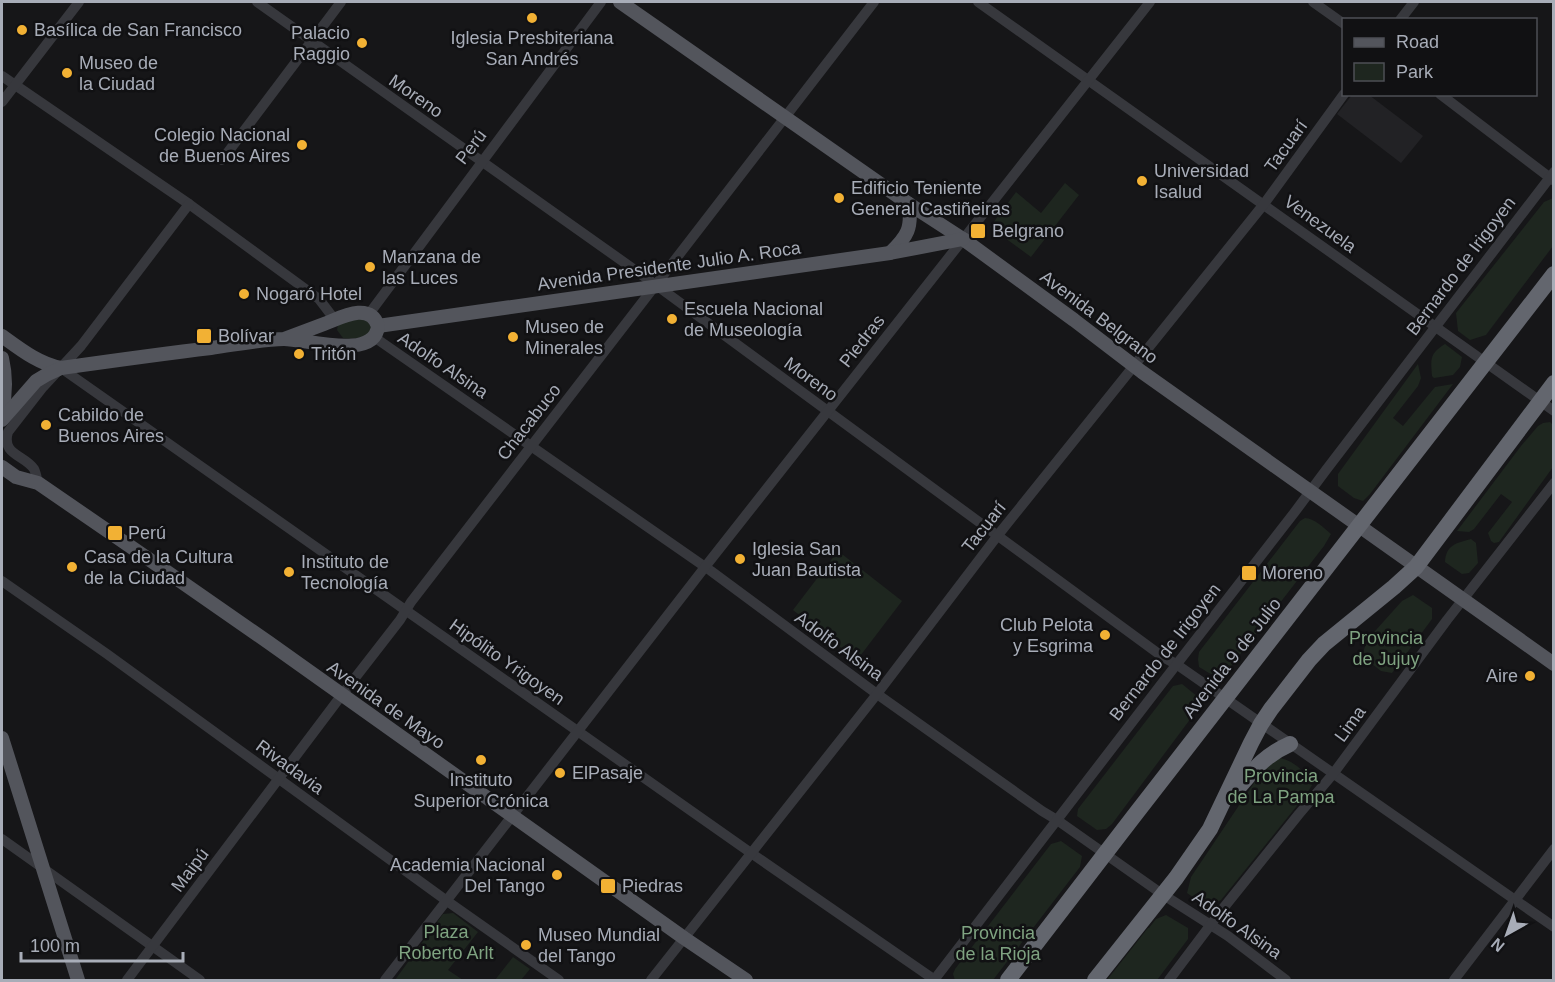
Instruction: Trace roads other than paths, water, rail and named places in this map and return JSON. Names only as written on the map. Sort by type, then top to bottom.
[{"type":"highway","name":"Avenida 9 de Julio","points":[[1008,981],[1554,274]]},
{"type":"highway","points":[[1095,981],[1202,842],[1261,724],[1305,666],[1324,644],[1416,567],[1539,400],[1554,383]]},
{"type":"highway","points":[[1221,808],[1269,755],[1290,744]]},
{"type":"main road","name":"Avenida Belgrano","points":[[620,2],[909,204],[963,239],[1133,365],[1554,664]]},
{"type":"main road","points":[[890,253],[902,242],[910,228],[909,204]]},
{"type":"main road","name":"Avenida Presidente Julio A. Roca","points":[[284,339],[339,346],[364,344],[376,332],[656,285],[890,253],[963,239]]},
{"type":"main road","name":"Avenida Presidente Julio A. Roca","points":[[61,368],[284,339],[352,314],[369,314]]},
{"type":"main road","points":[[369,314],[375,318],[376,332]]},
{"type":"main road","points":[[335,320],[330,328],[330,336],[339,346]]},
{"type":"main road","points":[[2,336],[41,362],[61,368]]},
{"type":"main road","points":[[2,358],[5,385],[2,411]]},
{"type":"main road","points":[[2,420],[39,379],[61,368]]},
{"type":"main road","name":"Avenida de Mayo","points":[[2,467],[15,477],[38,483],[268,642],[341,696],[746,981]]},
{"type":"main road","points":[[2,738],[78,981]]},
{"type":"street","points":[[2,102],[79,2]]},
{"type":"street","name":"Moreno","points":[[257,2],[656,285],[1163,657],[1554,927]]},
{"type":"street","points":[[222,160],[341,2]]},
{"type":"street","name":"Perú","points":[[369,314],[601,2]]},
{"type":"street","name":"Chacabuco","points":[[279,780],[411,602],[874,2]]},
{"type":"street","name":"Venezuela","points":[[978,2],[1554,411]]},
{"type":"street","name":"Piedras","points":[[386,981],[577,731],[1150,2]]},
{"type":"street","points":[[1313,2],[1342,23]]},
{"type":"street","points":[[1402,18],[1414,2]]},
{"type":"street","points":[[2,75],[189,204],[319,299],[335,320]]},
{"type":"street","name":"Tacuarí","points":[[651,981],[877,694],[998,535],[1263,204],[1343,96]]},
{"type":"street","points":[[1443,96],[1552,176]]},
{"type":"street","name":"Bernardo de Irigoyen","points":[[935,980],[1552,176]]},
{"type":"street","points":[[38,483],[33,468],[9,448],[6,438],[8,432],[43,387],[81,346],[189,204]]},
{"type":"street","name":"Adolfo Alsina","points":[[376,332],[532,446],[705,567],[877,694],[1162,894],[1228,936],[1286,981]]},
{"type":"street","name":"Hipólito Yrigoyen","points":[[61,368],[935,980]]},
{"type":"street","name":"Lima","points":[[1169,981],[1210,926],[1333,774],[1554,483]]},
{"type":"street","name":"Rivadavia","points":[[2,581],[107,654],[559,981]]},
{"type":"street","name":"Maipú","points":[[127,981],[279,780]]},
{"type":"street","points":[[2,839],[200,981]]},
{"type":"street","points":[[1454,981],[1554,849]]},
{"type":"place","name":"Iglesia Presbiteriana San Andrés","points":[[532,18]]},
{"type":"place","name":"Basílica de San Francisco","points":[[22,30]]},
{"type":"place","name":"Palacio Raggio","points":[[362,43]]},
{"type":"place","name":"Museo de la Ciudad","points":[[67,73]]},
{"type":"place","name":"Colegio Nacional de Buenos Aires","points":[[302,145]]},
{"type":"place","name":"Universidad Isalud","points":[[1142,181]]},
{"type":"place","name":"Edificio Teniente General Castiñeiras","points":[[839,198]]},
{"type":"place","name":"Belgrano","points":[[978,231]]},
{"type":"place","name":"Manzana de las Luces","points":[[370,267]]},
{"type":"place","name":"Nogaró Hotel","points":[[244,294]]},
{"type":"place","name":"Escuela Nacional de Museología","points":[[672,319]]},
{"type":"place","name":"Bolívar","points":[[204,336]]},
{"type":"place","name":"Museo de Minerales","points":[[513,337]]},
{"type":"place","name":"Tritón","points":[[299,354]]},
{"type":"place","name":"Cabildo de Buenos Aires","points":[[46,425]]},
{"type":"place","name":"Perú","points":[[115,533]]},
{"type":"place","name":"Iglesia San Juan Bautista","points":[[740,559]]},
{"type":"place","name":"Casa de la Cultura de la Ciudad","points":[[72,567]]},
{"type":"place","name":"Instituto de Tecnología","points":[[289,572]]},
{"type":"place","name":"Moreno","points":[[1249,573]]},
{"type":"place","name":"Club Pelota y Esgrima","points":[[1105,635]]},
{"type":"place","name":"Aire","points":[[1530,676]]},
{"type":"place","name":"Instituto Superior Crónica","points":[[481,760]]},
{"type":"place","name":"ElPasaje","points":[[560,773]]},
{"type":"place","name":"Academia Nacional Del Tango","points":[[557,875]]},
{"type":"place","name":"Piedras","points":[[608,886]]},
{"type":"place","name":"Museo Mundial del Tango","points":[[526,945]]},
{"type":"park label","name":"Provincia de Jujuy","points":[[1386,648]]},
{"type":"park label","name":"Provincia de La Pampa","points":[[1281,786]]},
{"type":"park label","name":"Plaza Roberto Arlt","points":[[446,942]]},
{"type":"park label","name":"Provincia de la Rioja","points":[[998,943]]}]
